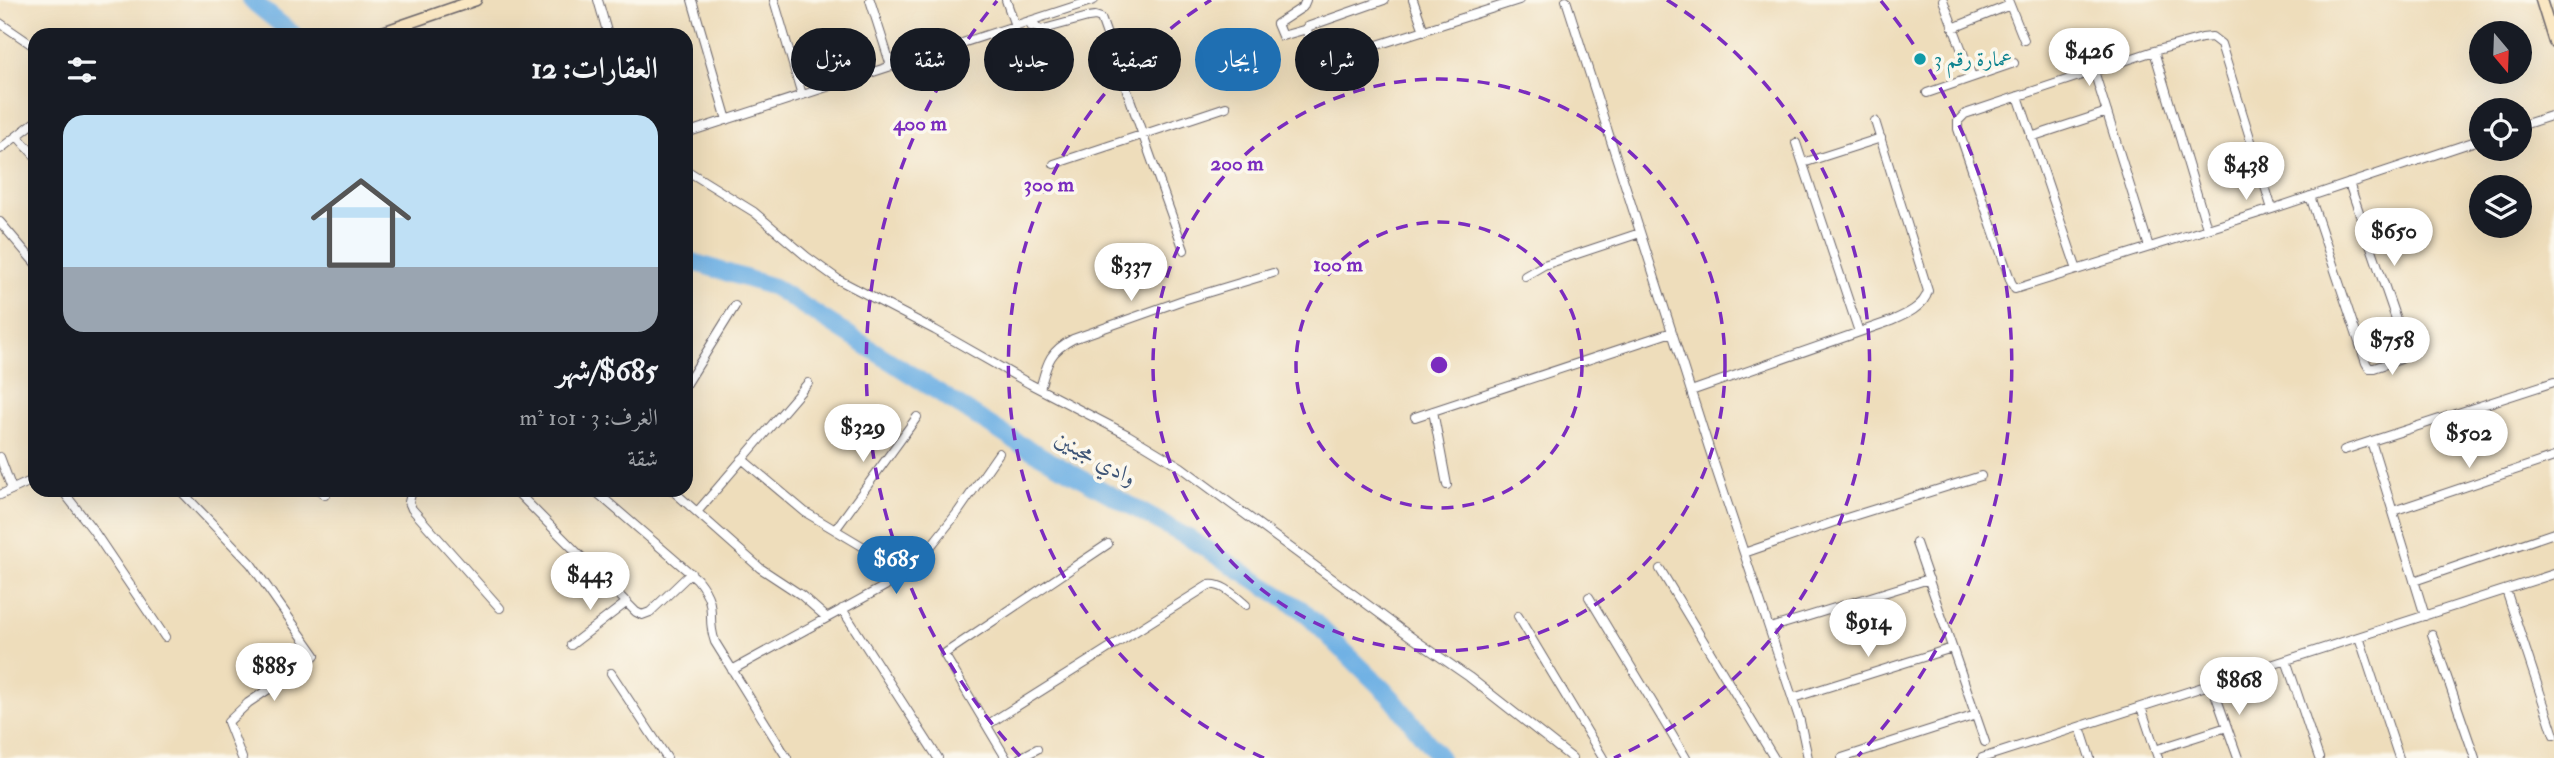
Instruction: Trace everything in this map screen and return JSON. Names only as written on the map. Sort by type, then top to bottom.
[{"type":"street","points":[[395,28],[477,0]]},
{"type":"street","points":[[598,0],[606,28]]},
{"type":"street","points":[[692,0],[727,120]]},
{"type":"street","points":[[774,0],[802,95]]},
{"type":"street","points":[[870,0],[890,63]]},
{"type":"street","points":[[1006,0],[1015,26]]},
{"type":"street","points":[[970,41],[1094,0]]},
{"type":"street","points":[[1295,32],[1282,36],[1277,24],[1303,7],[1306,0]]},
{"type":"street","points":[[1308,28],[1311,24],[1384,0]]},
{"type":"street","points":[[1413,0],[1424,31]]},
{"type":"street","points":[[1379,45],[1519,0]]},
{"type":"street","points":[[1566,0],[1793,698],[1808,758]]},
{"type":"street","points":[[1943,0],[1972,77]]},
{"type":"street","points":[[2541,0],[2554,42]]},
{"type":"street","points":[[1953,28],[2009,3],[2024,40]]},
{"type":"street","points":[[1029,21],[1031,26],[1035,25],[1040,30],[1088,17],[1101,18],[1184,250]]},
{"type":"street","points":[[0,23],[28,42]]},
{"type":"street","points":[[2272,209],[2221,44],[2212,37],[2154,51],[1965,114],[1958,121],[1958,129],[2015,289],[2272,209],[2469,143]]},
{"type":"street","points":[[2154,51],[2207,228]]},
{"type":"street","points":[[1927,93],[2014,63]]},
{"type":"street","points":[[693,131],[890,66]]},
{"type":"street","points":[[2094,71],[2150,247]]},
{"type":"street","points":[[2018,96],[2077,270]]},
{"type":"street","points":[[1054,163],[1226,107]]},
{"type":"street","points":[[2031,137],[2107,112]]},
{"type":"street","points":[[2532,122],[2554,115]]},
{"type":"street","points":[[1691,391],[1906,314],[1928,294],[1875,121]]},
{"type":"street","points":[[0,149],[28,127]]},
{"type":"street","points":[[17,136],[28,148]]},
{"type":"street","points":[[1803,163],[1881,138]]},
{"type":"street","points":[[1796,143],[1859,332]]},
{"type":"street","points":[[693,174],[745,205],[839,280],[1128,435],[1181,467],[1469,677],[1571,758]]},
{"type":"street","points":[[2310,196],[2366,363],[2369,368],[2374,368],[2401,359],[2406,348],[2348,183]]},
{"type":"street","points":[[0,222],[28,255]]},
{"type":"street","points":[[1525,276],[1544,265],[1640,233]]},
{"type":"street","points":[[1040,389],[1052,355],[1059,346],[1073,339],[1183,300],[1273,273]]},
{"type":"street","points":[[693,374],[735,306]]},
{"type":"street","points":[[1415,418],[1672,332]]},
{"type":"street","points":[[2344,450],[2554,382]]},
{"type":"street","points":[[697,512],[808,383]]},
{"type":"street","points":[[1433,411],[1447,485]]},
{"type":"street","points":[[835,530],[917,417]]},
{"type":"street","points":[[2371,441],[2425,616]]},
{"type":"street","points":[[732,670],[885,586],[923,556],[999,453]]},
{"type":"street","points":[[0,457],[12,489]]},
{"type":"street","points":[[2393,511],[2554,457]]},
{"type":"street","points":[[742,459],[805,512],[904,571]]},
{"type":"street","points":[[1744,553],[1981,476]]},
{"type":"street","points":[[0,495],[28,482]]},
{"type":"street","points":[[67,497],[100,540],[165,637]]},
{"type":"street","points":[[190,497],[251,564],[314,654],[306,664],[248,703],[228,722],[242,758]]},
{"type":"street","points":[[409,497],[412,509],[500,608]]},
{"type":"street","points":[[522,497],[642,615],[650,612],[691,573]]},
{"type":"street","points":[[602,497],[691,573],[708,593],[712,603],[711,631],[787,758]]},
{"type":"street","points":[[679,497],[760,568],[801,595],[826,617]]},
{"type":"street","points":[[2414,581],[2554,533]]},
{"type":"street","points":[[1916,543],[1985,742]]},
{"type":"street","points":[[1006,758],[944,654],[1108,544]]},
{"type":"street","points":[[1660,569],[1774,758]]},
{"type":"street","points":[[1982,758],[2554,574]]},
{"type":"street","points":[[1770,628],[1929,579]]},
{"type":"street","points":[[987,725],[1209,585],[1216,584],[1225,588],[1246,604]]},
{"type":"street","points":[[2506,590],[2554,735]]},
{"type":"street","points":[[1589,597],[1686,758]]},
{"type":"street","points":[[571,645],[627,602]]},
{"type":"street","points":[[842,608],[938,758]]},
{"type":"street","points":[[1518,617],[1603,758]]},
{"type":"street","points":[[2432,634],[2475,758]]},
{"type":"street","points":[[2358,637],[2399,758]]},
{"type":"street","points":[[1793,698],[1952,648]]},
{"type":"street","points":[[2286,660],[2319,758]]},
{"type":"street","points":[[611,673],[667,758]]},
{"type":"street","points":[[2212,685],[2238,758]]},
{"type":"street","points":[[2141,707],[2156,754],[2227,727]]},
{"type":"street","points":[[1842,758],[1976,715]]},
{"type":"street","points":[[2080,727],[2090,758]]},
{"type":"street","points":[[1020,758],[1037,749]]},
{"type":"waterway","name":"وادي مجينين","points":[[251,0],[285,28]]},
{"type":"waterway","name":"وادي مجينين","points":[[693,262],[774,287],[1018,443],[1192,540],[1301,609],[1391,697],[1440,758]]},
{"type":"place","name":"عمارة رقم 3","points":[[1920,59]]}]
